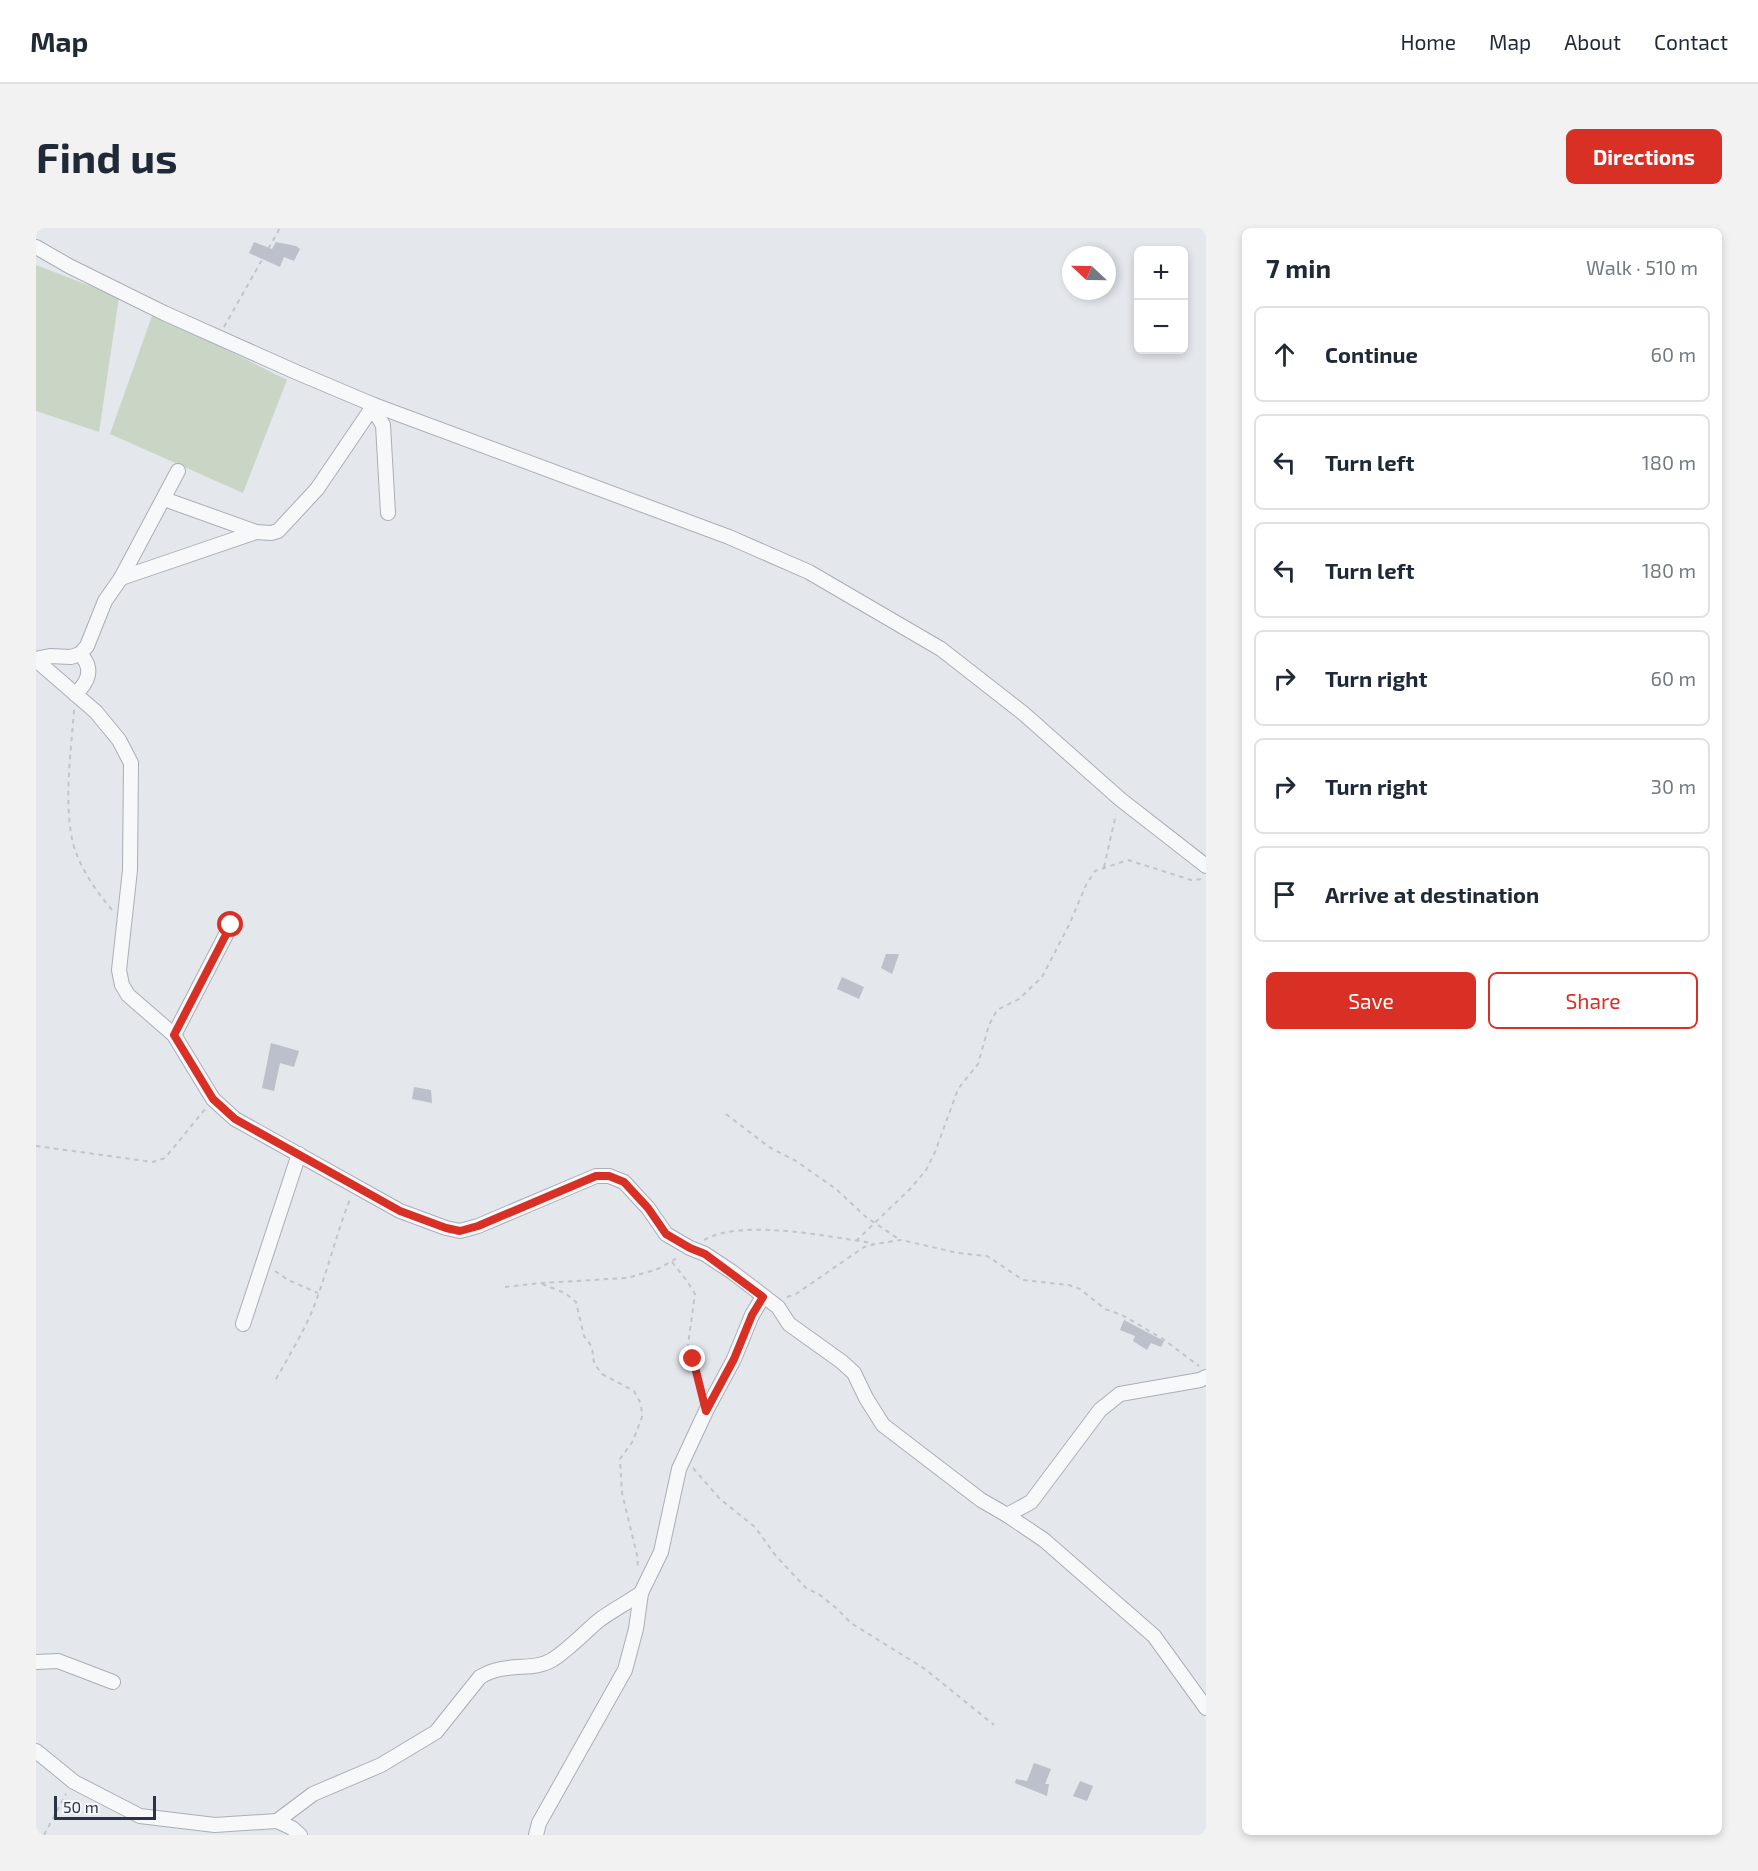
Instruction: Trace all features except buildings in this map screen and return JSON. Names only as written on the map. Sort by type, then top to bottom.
[{"type":"street","points":[[36,247],[80,271],[372,408],[729,537],[809,572],[941,649],[1050,736],[1120,799],[1206,866]]},
{"type":"street","points":[[372,408],[383,425],[388,513]]},
{"type":"street","points":[[164,499],[256,532],[278,531],[316,489],[372,408]]},
{"type":"street","points":[[36,659],[71,657],[80,654],[87,646],[105,601],[121,578],[178,471]]},
{"type":"street","points":[[121,578],[256,532]]},
{"type":"street","points":[[75,694],[84,686],[89,668],[87,661],[80,654]]},
{"type":"street","points":[[36,659],[96,712],[119,740],[131,763],[130,870],[119,970],[122,985],[128,995],[174,1035],[213,1099],[235,1119],[400,1211],[460,1231],[478,1226],[596,1176],[609,1176],[624,1182],[648,1208],[666,1234],[705,1254],[778,1307],[789,1324],[854,1373],[883,1425],[981,1500],[1044,1540],[1154,1635],[1206,1708]]},
{"type":"street","points":[[174,1035],[231,925]]},
{"type":"street","points":[[243,1324],[299,1154]]},
{"type":"street","points":[[536,1835],[539,1823],[625,1670],[636,1629],[638,1595],[661,1552],[675,1481],[706,1411],[763,1297]]},
{"type":"street","points":[[1007,1515],[1031,1502],[1100,1410],[1120,1394],[1206,1377]]},
{"type":"street","points":[[277,1821],[313,1794],[381,1765],[436,1732],[480,1677],[507,1666],[540,1664],[551,1660],[600,1620],[638,1595]]},
{"type":"street","points":[[36,1662],[58,1661],[113,1682]]},
{"type":"street","points":[[36,1750],[74,1782],[140,1816],[215,1825],[277,1821],[292,1828],[300,1835]]},
{"type":"path","points":[[218,337],[280,228]]},
{"type":"path","points":[[75,694],[68,798],[72,841],[93,888],[124,925]]},
{"type":"path","points":[[1104,867],[1120,799]]},
{"type":"path","points":[[856,1241],[911,1188],[926,1170],[958,1089],[978,1064],[989,1025],[998,1010],[1018,999],[1042,977],[1095,871],[1128,860],[1191,880],[1206,879]]},
{"type":"path","points":[[36,1146],[153,1162],[165,1158],[213,1099]]},
{"type":"path","points":[[726,1114],[769,1148],[796,1161],[836,1189],[875,1223],[901,1240],[987,1256],[1023,1280],[1069,1285],[1080,1289],[1105,1309],[1122,1315],[1163,1339],[1206,1371]]},
{"type":"path","points":[[276,1379],[302,1334],[318,1293],[336,1234],[356,1186]]},
{"type":"path","points":[[763,1297],[784,1298],[796,1294],[864,1247],[901,1240]]},
{"type":"path","points":[[672,1261],[695,1294],[688,1345],[706,1411]]},
{"type":"path","points":[[264,1263],[288,1280],[318,1293]]},
{"type":"path","points":[[541,1283],[565,1293],[576,1302],[585,1336],[592,1347],[594,1363],[602,1374],[634,1391],[641,1404],[642,1418],[633,1441],[620,1459],[622,1493],[638,1559],[638,1595]]},
{"type":"path","points":[[685,1459],[720,1499],[755,1527],[776,1556],[806,1588],[828,1601],[851,1623],[925,1669],[994,1725]]},
{"type":"path","points":[[44,1835],[57,1808],[74,1782]]},
{"type":"green space","points":[[36,265],[119,297],[99,432],[36,411]]},
{"type":"green space","points":[[153,313],[287,380],[243,493],[110,434]]},
{"type":"route","points":[[231,925],[174,1035],[213,1099],[235,1119],[400,1211],[460,1231],[478,1226],[596,1176],[609,1176],[624,1182],[648,1208],[666,1234],[705,1254],[763,1297],[706,1411],[693,1359]]}]
